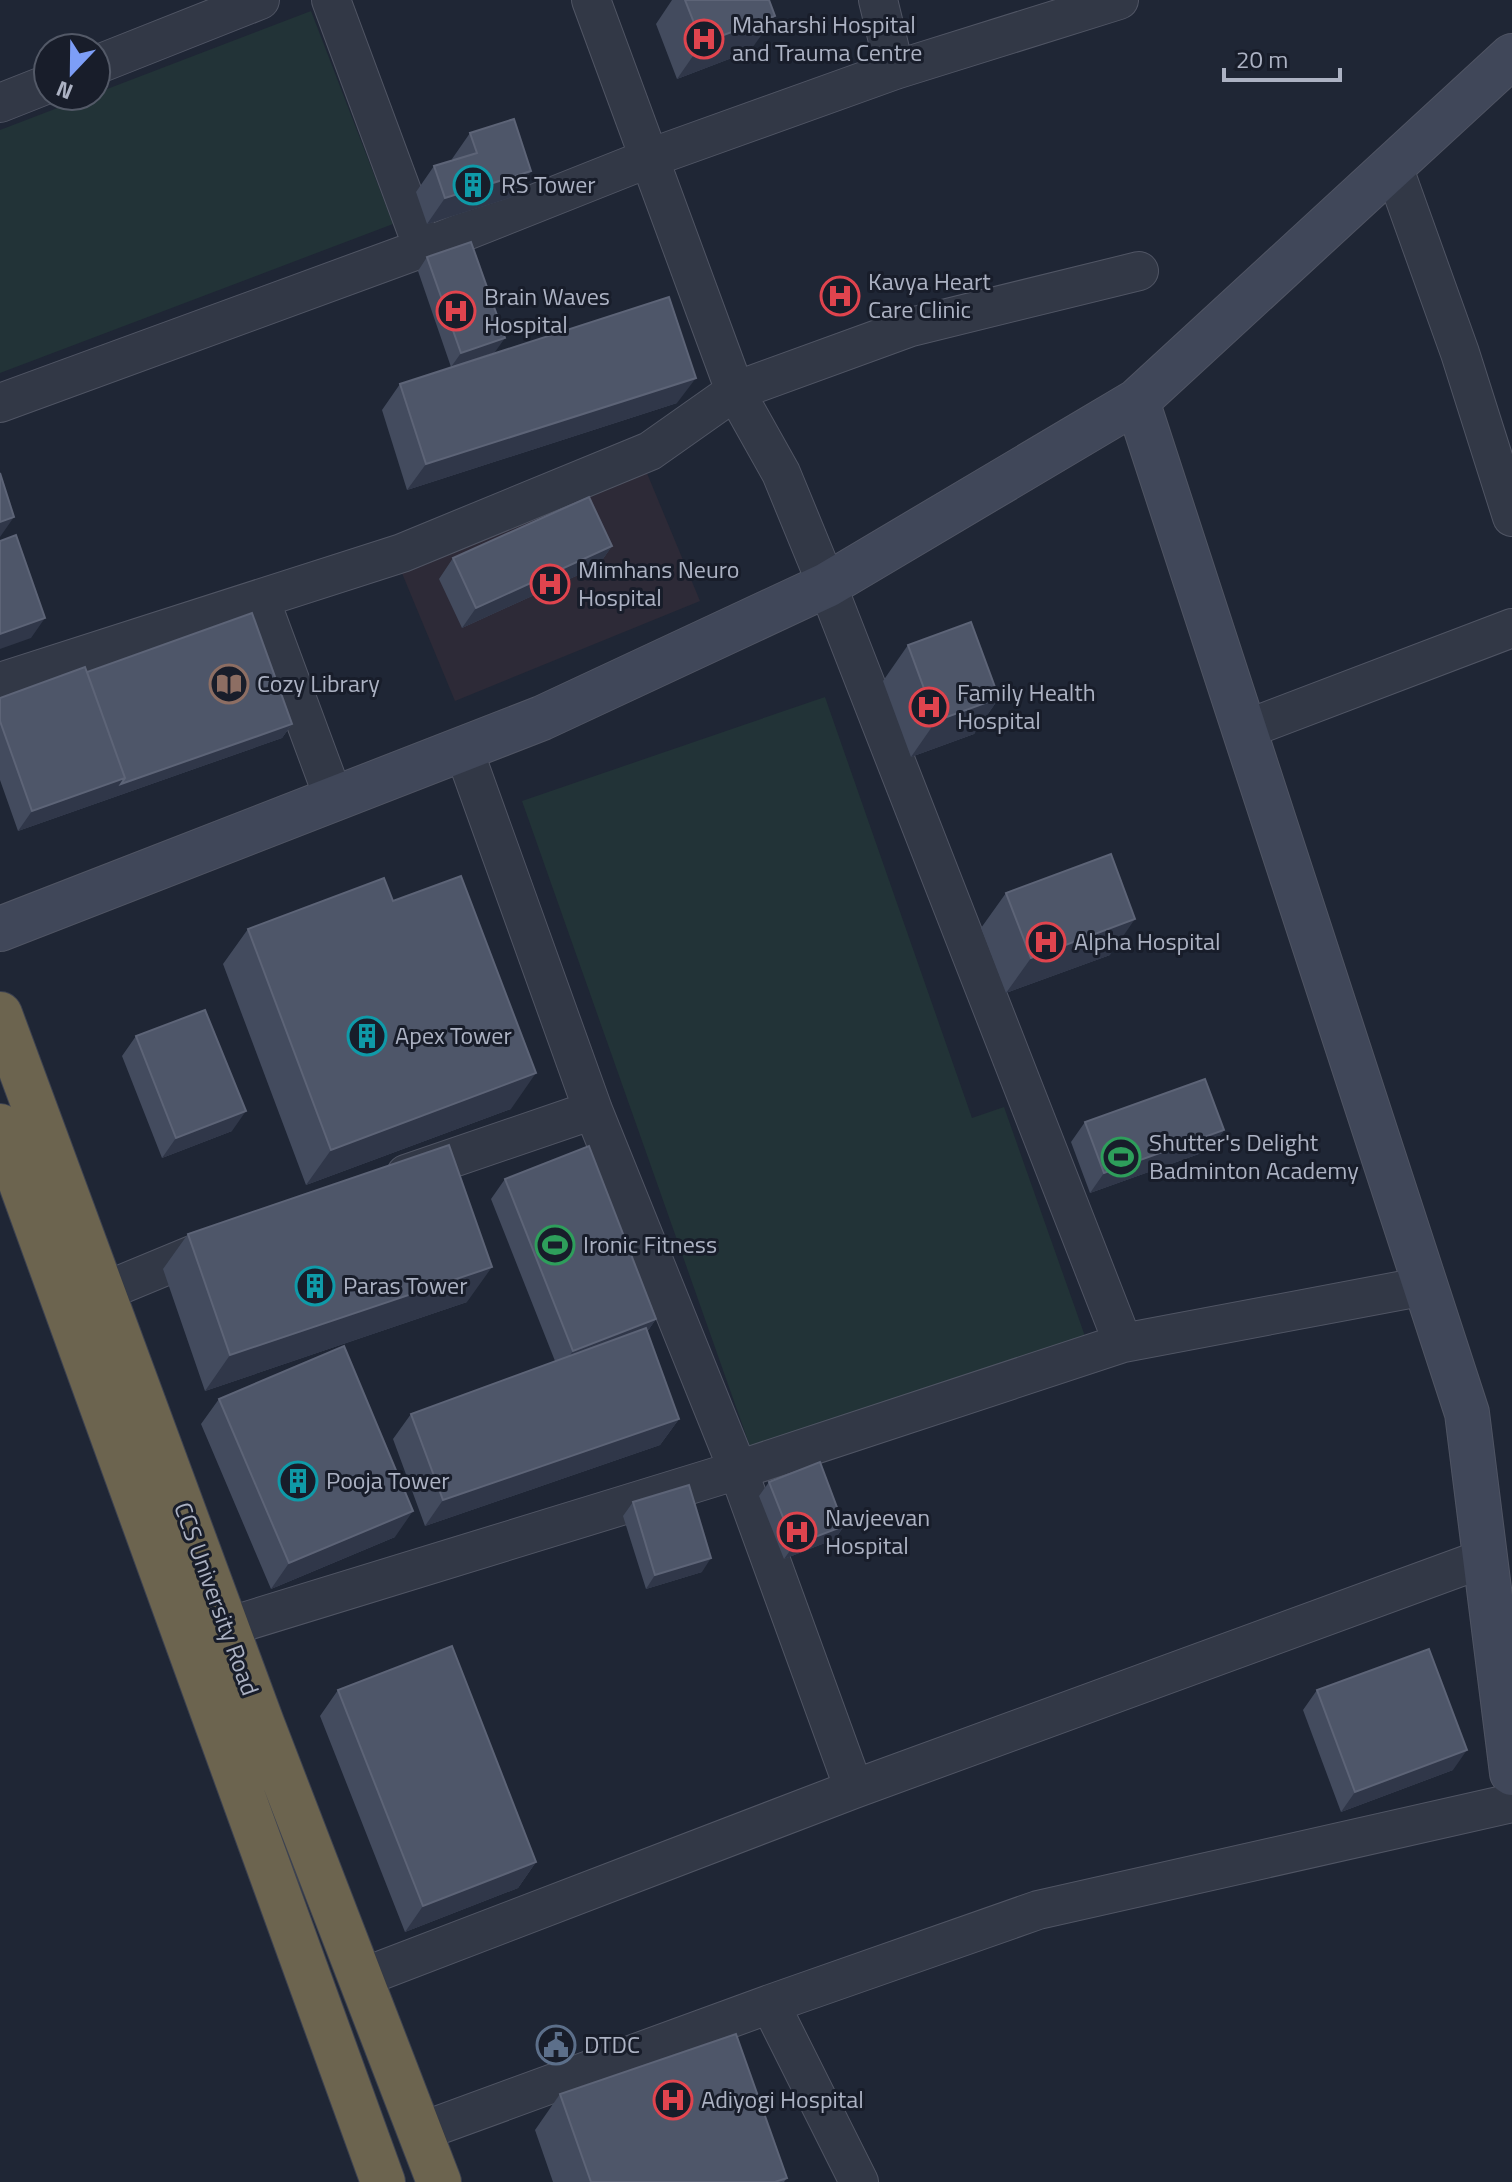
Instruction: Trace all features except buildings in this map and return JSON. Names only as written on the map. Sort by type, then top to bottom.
[{"type":"highway","name":"CCS University Road","points":[[0,1014],[227,1627],[439,2182]]},
{"type":"highway","name":"CCS University Road","points":[[0,1126],[383,2182]]},
{"type":"street","points":[[112,59],[260,0]]},
{"type":"street","points":[[331,0],[423,248]]},
{"type":"street","points":[[591,0],[735,391],[781,473],[827,585],[1123,1343]]},
{"type":"street","points":[[878,0],[895,70]]},
{"type":"street","points":[[0,403],[423,248],[647,159],[895,70],[1119,0]]},
{"type":"street","points":[[0,929],[542,718],[827,585],[1137,401],[1512,56]]},
{"type":"street","points":[[0,103],[32,90]]},
{"type":"street","points":[[1393,166],[1460,353],[1512,517]]},
{"type":"street","points":[[0,682],[402,553],[650,451],[735,391],[911,327],[1139,271]]},
{"type":"street","points":[[1137,401],[1467,1413],[1512,1773]]},
{"type":"street","points":[[260,599],[334,799]]},
{"type":"street","points":[[1244,730],[1512,628]]},
{"type":"street","points":[[463,748],[593,1110],[738,1470],[854,1789]]},
{"type":"street","points":[[375,1184],[593,1110]]},
{"type":"street","points":[[103,1292],[247,1232]]},
{"type":"street","points":[[227,1627],[738,1470],[1123,1343],[1425,1286]]},
{"type":"street","points":[[361,1978],[854,1789],[1485,1558]]},
{"type":"street","points":[[420,2132],[1038,1910],[1512,1803]]},
{"type":"street","points":[[770,2004],[859,2182]]},
{"type":"shaded area","points":[[311,11],[393,224],[0,373],[0,130],[47,112],[112,112],[112,87]]},
{"type":"shaded area","name":"Mimhans Neuro Hospital","points":[[644,466],[700,601],[455,701],[399,566]]},
{"type":"shaded area","points":[[825,697],[972,1118],[1004,1107],[1086,1339],[753,1455],[522,801]]},
{"type":"place","name":"Maharshi Hospital and Trauma Centre","points":[[704,39]]},
{"type":"place","name":"RS Tower","points":[[473,185]]},
{"type":"place","name":"Kavya Heart Care Clinic","points":[[840,296]]},
{"type":"place","name":"Brain Waves Hospital","points":[[456,311]]},
{"type":"place","name":"Mimhans Neuro Hospital","points":[[550,584]]},
{"type":"place","name":"Cozy Library","points":[[229,684]]},
{"type":"place","name":"Family Health Hospital","points":[[929,707]]},
{"type":"place","name":"Alpha Hospital","points":[[1046,942]]},
{"type":"place","name":"Apex Tower","points":[[367,1036]]},
{"type":"place","name":"Shutter's Delight Badminton Academy","points":[[1121,1157]]},
{"type":"place","name":"Ironic Fitness","points":[[555,1245]]},
{"type":"place","name":"Paras Tower","points":[[315,1286]]},
{"type":"place","name":"Pooja Tower","points":[[298,1481]]},
{"type":"place","name":"Navjeevan Hospital","points":[[797,1532]]},
{"type":"place","name":"DTDC","points":[[556,2045]]},
{"type":"place","name":"Adiyogi Hospital","points":[[673,2100]]}]
